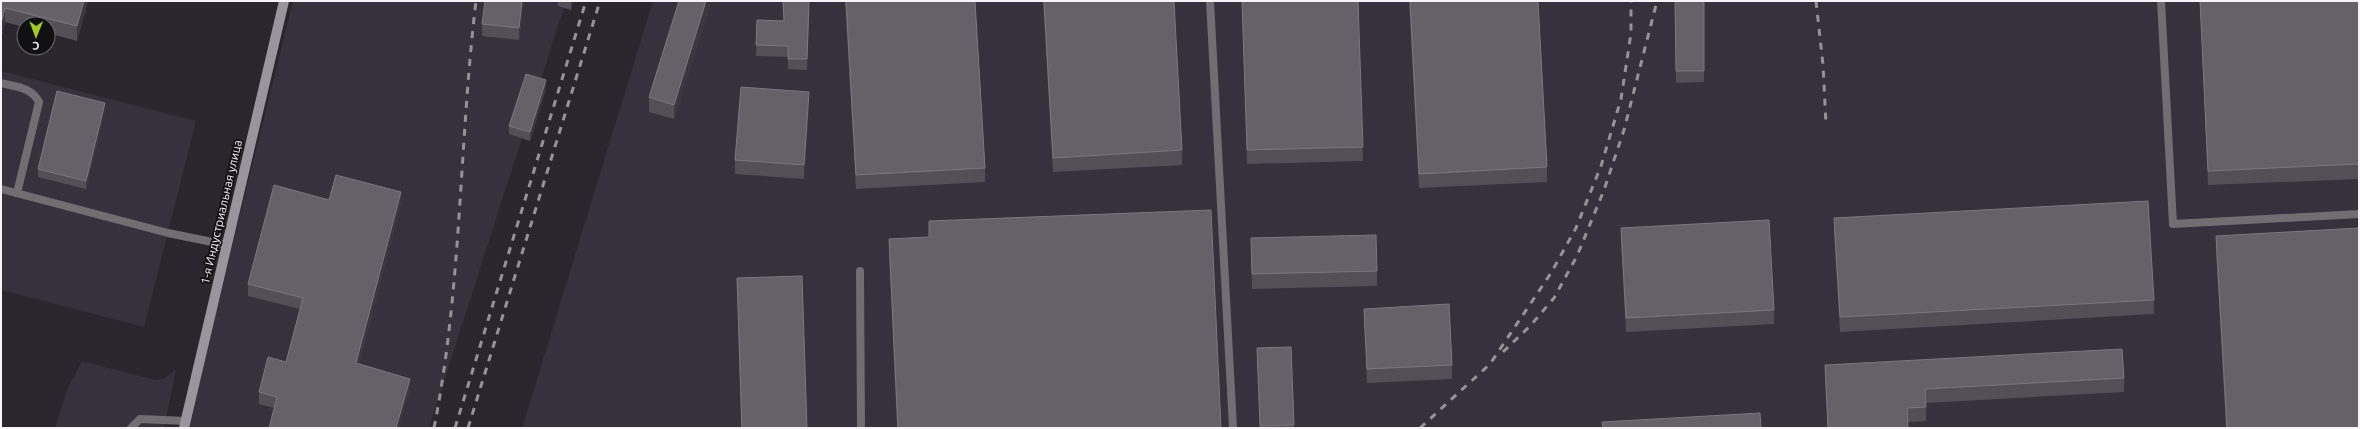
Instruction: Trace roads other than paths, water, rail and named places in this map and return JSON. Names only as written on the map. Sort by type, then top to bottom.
[{"type":"main road","name":"1-я Индустриальная улица","points":[[185,424],[284,1]]},
{"type":"lane","points":[[1210,1],[1233,428]]},
{"type":"lane","points":[[2161,1],[2173,224],[2359,214]]},
{"type":"lane","points":[[1,83],[29,90],[35,94],[39,102],[17,193]]},
{"type":"lane","points":[[1,189],[168,233],[227,245]]},
{"type":"lane","points":[[860,271],[861,428]]},
{"type":"lane","points":[[131,428],[140,420],[185,424]]},
{"type":"railway","points":[[434,428],[450,322],[470,54],[476,1]]},
{"type":"railway","points":[[455,428],[586,1]]},
{"type":"railway","points":[[468,428],[600,1]]},
{"type":"railway","points":[[1420,428],[1490,364],[1551,273],[1576,228],[1601,166],[1621,99],[1631,33],[1631,1]]},
{"type":"railway","points":[[1503,352],[1531,325],[1554,298],[1577,256],[1604,190],[1624,130],[1657,1]]},
{"type":"railway","points":[[1816,1],[1823,65],[1826,124]]}]
